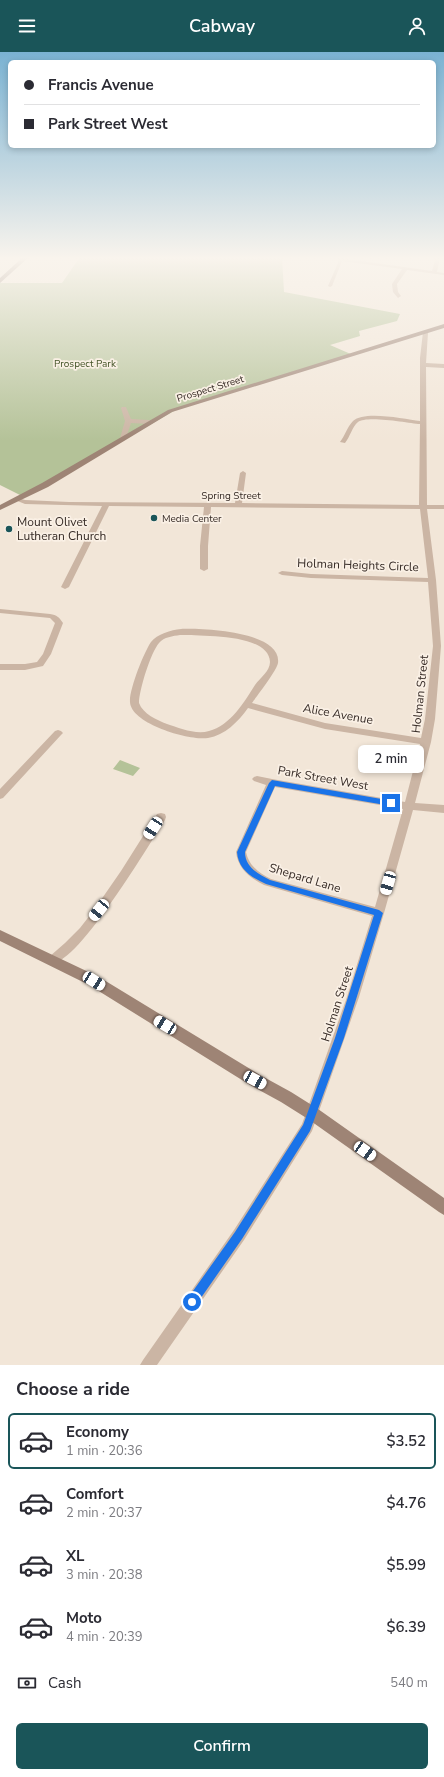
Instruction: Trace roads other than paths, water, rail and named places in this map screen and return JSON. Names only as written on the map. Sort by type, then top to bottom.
[{"type":"street","name":"Prospect Street","points":[[0,508],[18,500],[149,422],[181,407],[414,336],[425,336],[444,326]]},
{"type":"street","name":"Holman Street","points":[[148,1365],[239,1236],[313,1114],[340,1038],[379,913],[409,806],[426,742],[432,706],[436,659],[436,621],[423,506],[423,365],[425,336]]},
{"type":"street","points":[[423,365],[444,366]]},
{"type":"street","points":[[123,438],[128,421],[124,408]]},
{"type":"street","points":[[343,442],[347,438],[356,421],[359,419],[373,418],[424,423]]},
{"type":"street","points":[[128,421],[149,422]]},
{"type":"street","points":[[238,505],[243,473]]},
{"type":"street","name":"Spring Street","points":[[18,500],[25,502],[107,504],[444,507]]},
{"type":"street","points":[[65,587],[107,504]]},
{"type":"street","points":[[204,569],[204,546],[208,505]]},
{"type":"street","name":"Holman Heights Circle","points":[[282,574],[432,580]]},
{"type":"street","points":[[0,612],[54,617],[59,623],[47,654],[40,664],[25,667],[0,666]]},
{"type":"street","points":[[180,632],[246,637],[260,642],[268,648],[272,654],[273,665],[247,705],[226,727],[211,734],[194,735],[154,722],[143,716],[134,702],[148,654],[154,643],[162,637],[180,632]]},
{"type":"street","name":"Alice Avenue","points":[[247,705],[327,726],[426,742]]},
{"type":"street","points":[[0,795],[58,733]]},
{"type":"street","name":"Park Street West","points":[[257,779],[272,783],[409,806],[444,809]]},
{"type":"street","name":"Shepard Lane","points":[[272,783],[241,852],[241,858],[247,869],[258,878],[268,882],[379,913]]},
{"type":"street","points":[[53,960],[69,948],[99,910],[161,817]]},
{"type":"street","points":[[0,935],[94,981],[313,1114],[444,1207]]},
{"type":"place","name":"Media Center","points":[[154,518]]},
{"type":"place","name":"Mount Olivet Lutheran Church","points":[[9,529]]},
{"type":"park label","name":"Prospect Park","points":[[85,363]]}]
